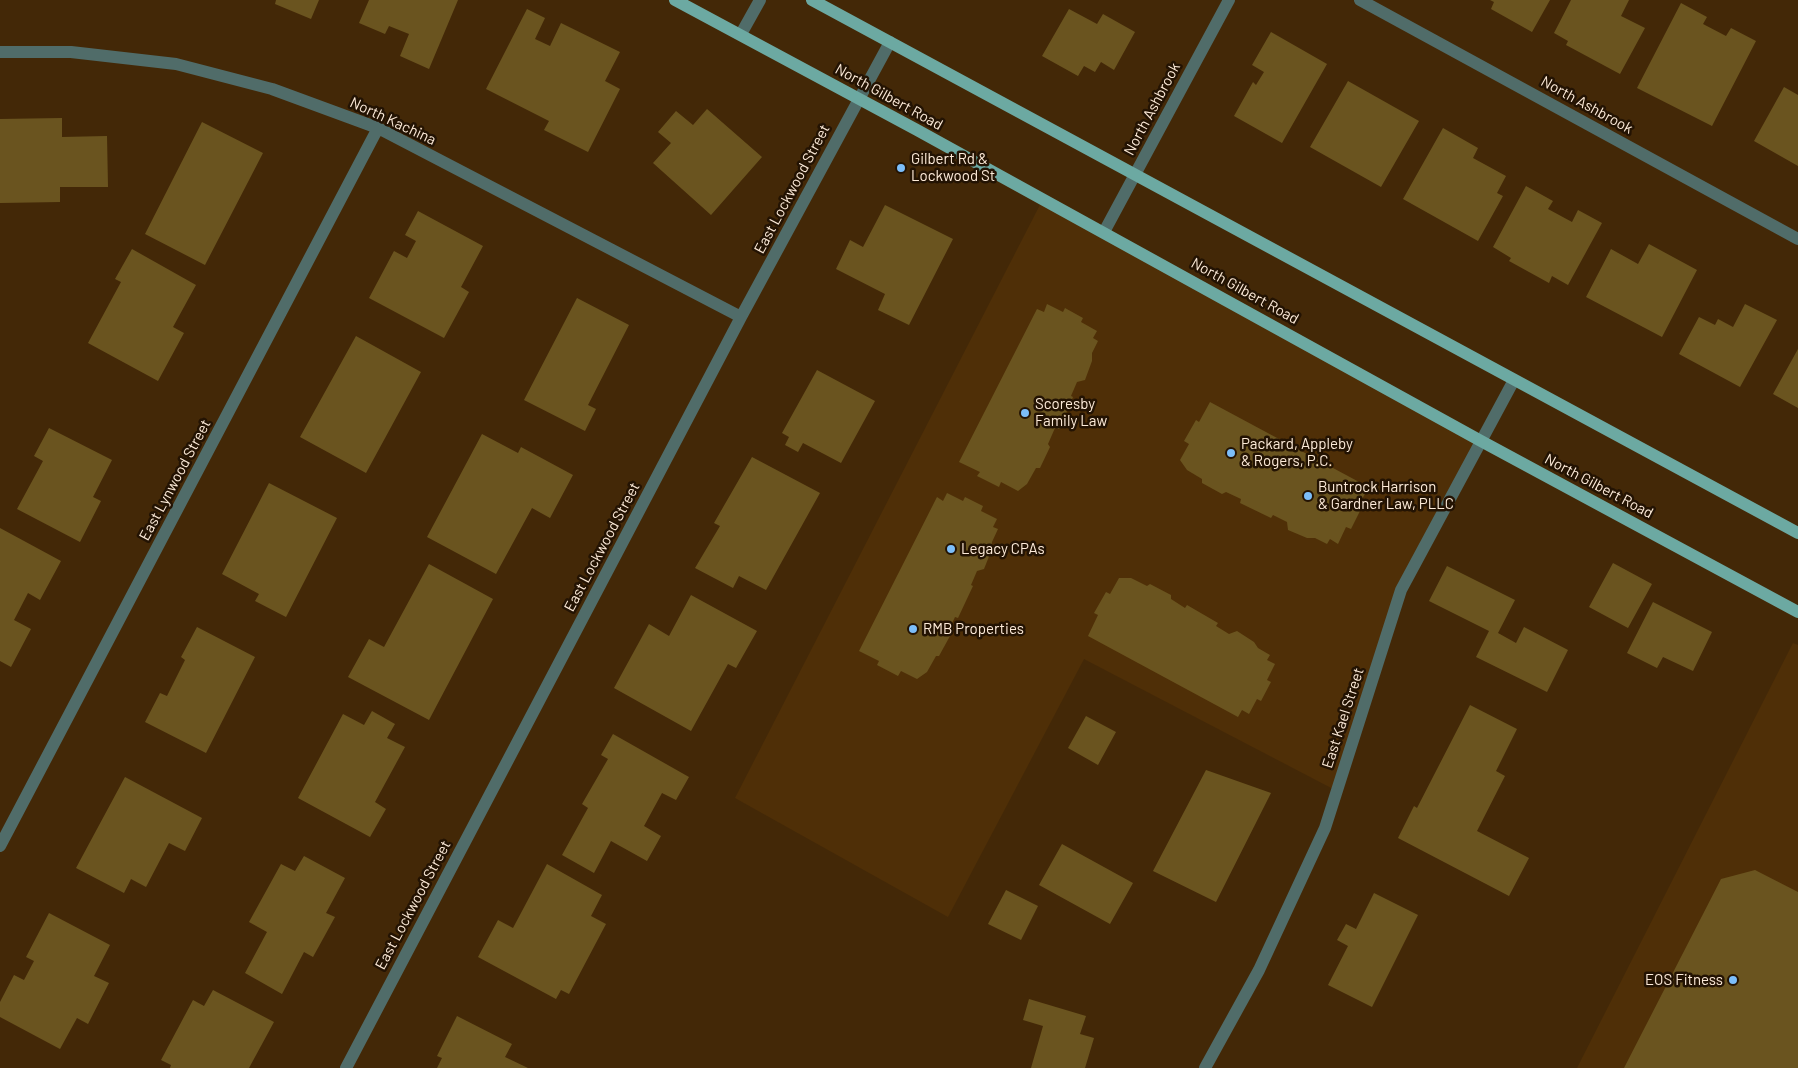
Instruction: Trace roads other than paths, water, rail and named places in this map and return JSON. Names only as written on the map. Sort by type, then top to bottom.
[{"type":"main road","name":"North Gilbert Road","points":[[675,0],[741,34],[1481,441],[1798,612]]},
{"type":"main road","points":[[812,0],[1798,533]]},
{"type":"street","points":[[741,34],[760,0]]},
{"type":"street","name":"North Ashbrook","points":[[1104,232],[1229,0]]},
{"type":"street","name":"North Ashbrook","points":[[1360,0],[1798,239]]},
{"type":"street","name":"East Lockwood Street","points":[[346,1068],[742,317],[890,42]]},
{"type":"street","name":"North Kachina","points":[[0,52],[71,52],[176,64],[272,89],[378,128],[742,317]]},
{"type":"street","name":"East Lynwood Street","points":[[0,846],[378,128]]},
{"type":"street","name":"East Kael Street","points":[[1205,1068],[1259,970],[1325,828],[1401,590],[1514,380]]},
{"type":"place","name":"Gilbert Rd & Lockwood St","points":[[901,168]]},
{"type":"place","name":"Scoresby Family Law","points":[[1025,413]]},
{"type":"place","name":"Packard, Appleby & Rogers, P.C.","points":[[1231,453]]},
{"type":"place","name":"Buntrock Harrison & Gardner Law, PLLC","points":[[1308,496]]},
{"type":"place","name":"Legacy CPAs","points":[[951,549]]},
{"type":"place","name":"RMB Properties","points":[[913,629]]},
{"type":"place","name":"EOS Fitness","points":[[1733,980]]}]
